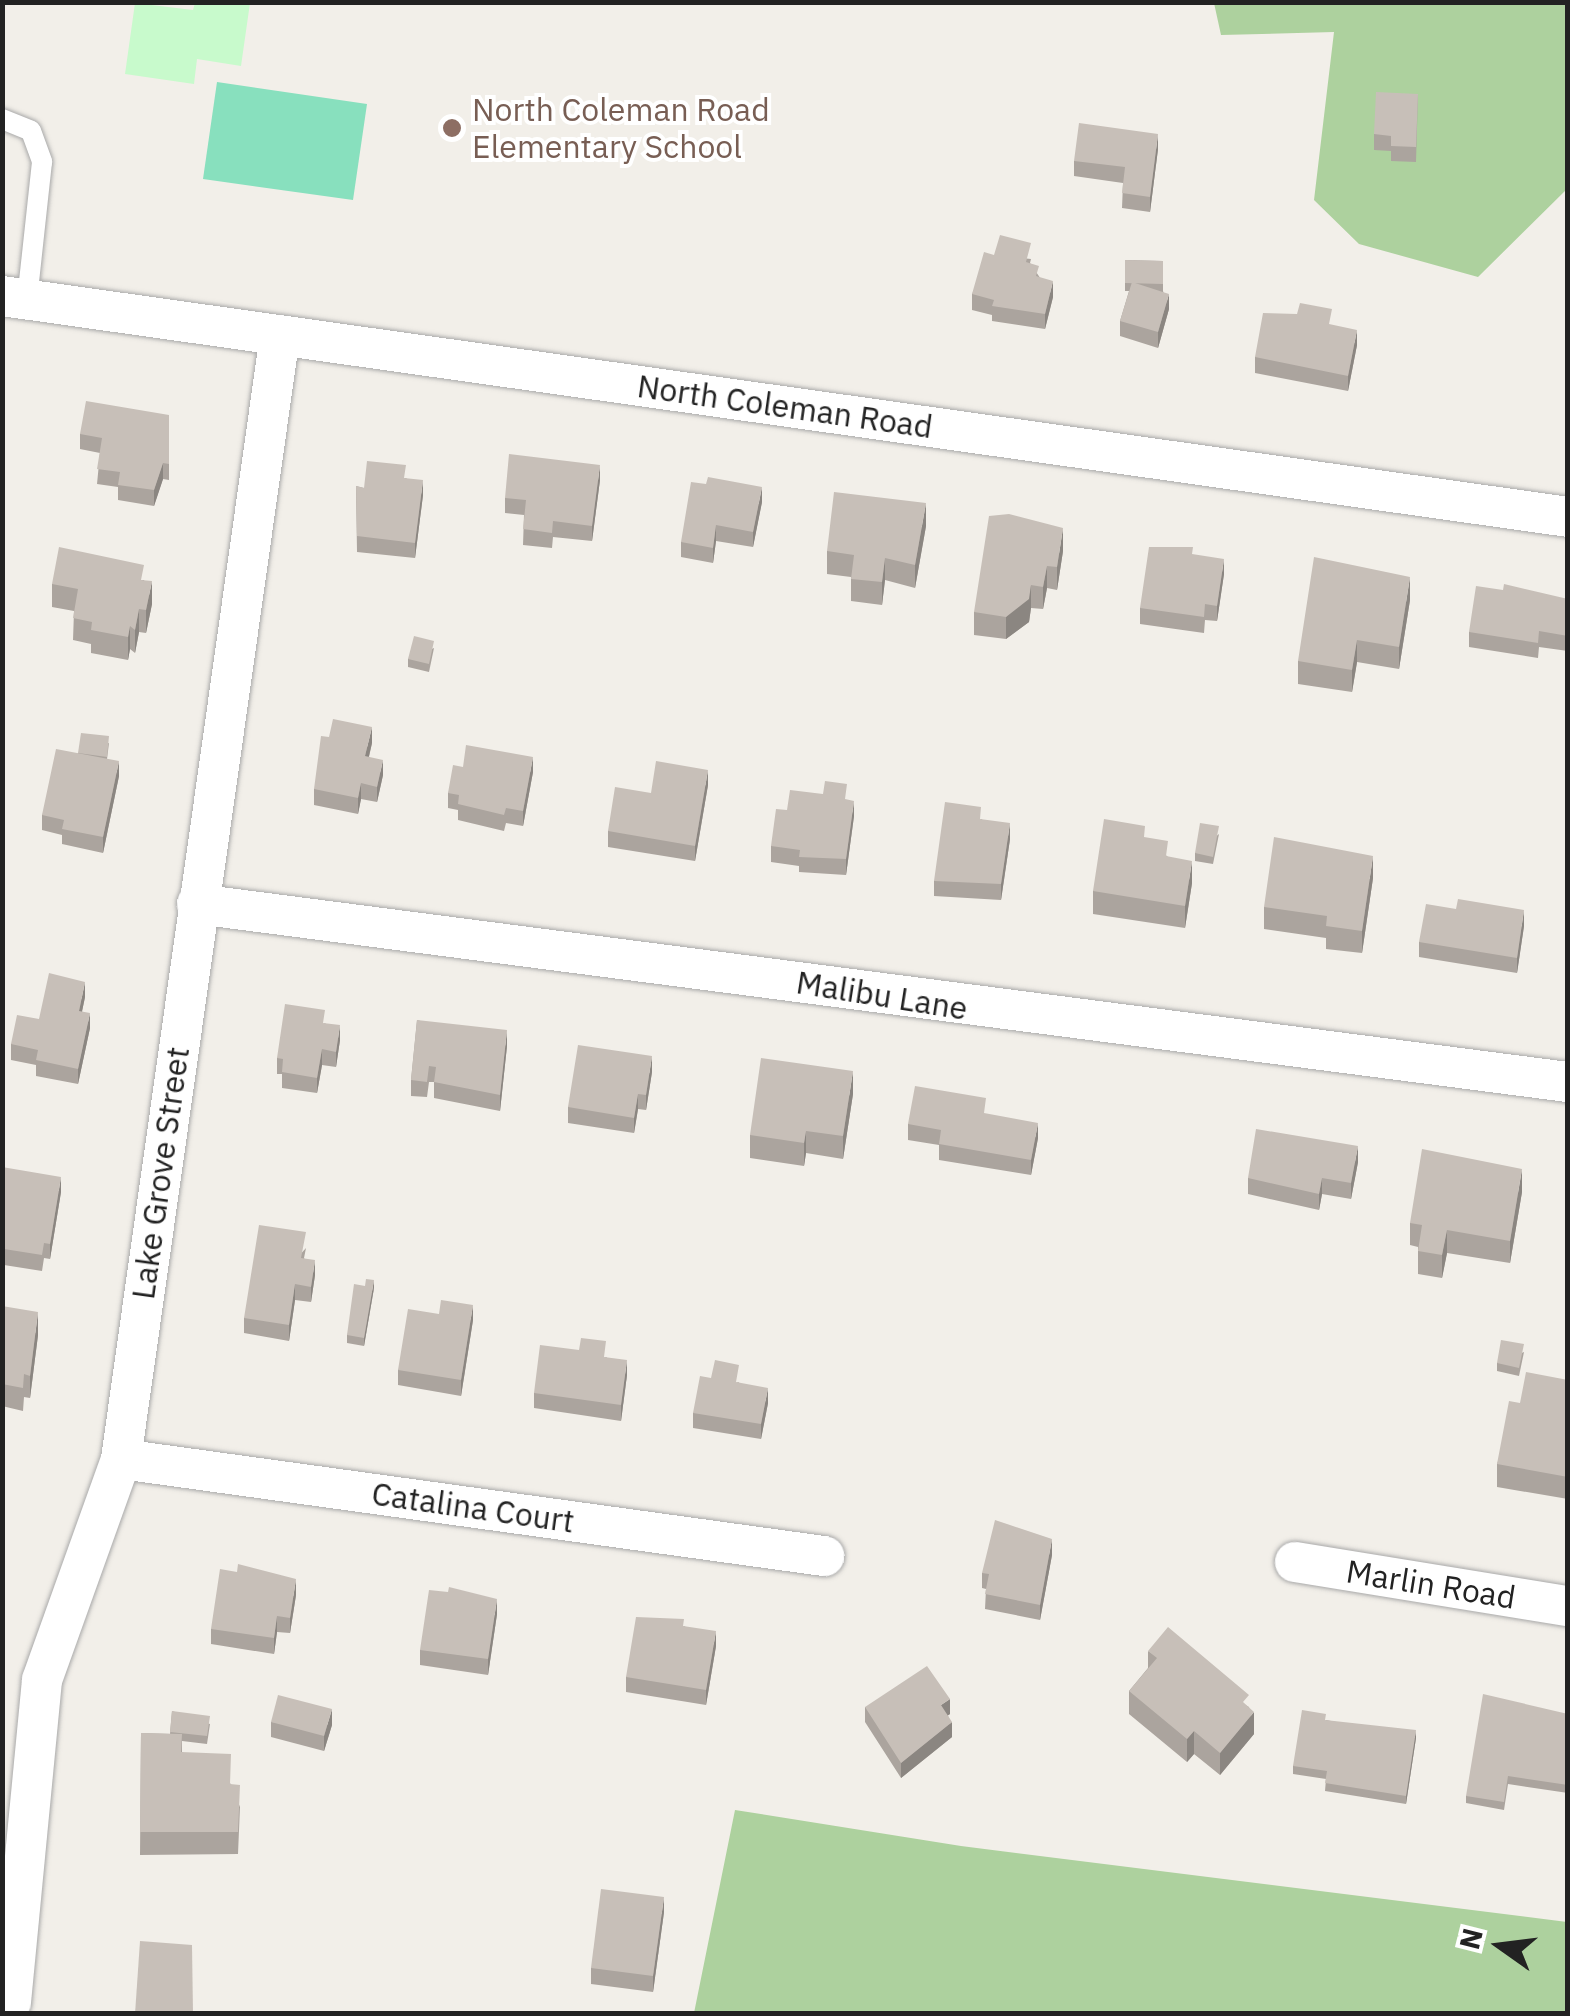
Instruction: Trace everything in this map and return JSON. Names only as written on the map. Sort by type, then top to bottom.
[{"type":"street","name":"North Coleman Road","points":[[15,298],[1568,517]]},
{"type":"street","name":"Lake Grove Street","points":[[11,2002],[42,1680],[121,1459],[280,335]]},
{"type":"street","name":"Malibu Lane","points":[[197,904],[1568,1082]]},
{"type":"street","name":"Catalina Court","points":[[121,1459],[824,1556]]},
{"type":"street","name":"Marlin Road","points":[[1295,1562],[1568,1606]]},
{"type":"lane","points":[[2,119],[31,131],[42,162],[15,298]]},
{"type":"green space","points":[[135,3],[193,10],[195,3],[250,3],[241,66],[197,59],[194,84],[125,74]]},
{"type":"green space","points":[[1214,3],[1567,3],[1567,189],[1478,277],[1359,244],[1314,200],[1334,32],[1221,35]]},
{"type":"green space","points":[[217,82],[367,104],[353,200],[203,179]]},
{"type":"green space","points":[[735,1810],[961,1846],[1567,1922],[1567,2013],[694,2013]]},
{"type":"building","points":[[1376,92],[1418,94],[1416,147],[1391,146],[1391,136],[1374,134]]},
{"type":"building","points":[[1079,123],[1158,134],[1150,197],[1122,193],[1125,167],[1074,161]]},
{"type":"building","points":[[1000,235],[1031,243],[1026,262],[1039,266],[1036,276],[1053,281],[1045,314],[992,306],[994,300],[972,294],[984,252],[994,255]]},
{"type":"building","points":[[1125,260],[1163,261],[1163,284],[1125,283]]},
{"type":"building","points":[[1132,282],[1169,294],[1158,332],[1120,321]]},
{"type":"building","points":[[1300,303],[1332,309],[1329,324],[1357,330],[1348,376],[1255,357],[1263,313],[1297,314]]},
{"type":"building","points":[[86,401],[169,415],[169,464],[163,463],[154,490],[118,485],[120,472],[97,469],[102,438],[80,434]]},
{"type":"building","points":[[509,454],[600,465],[592,526],[553,521],[552,533],[523,529],[526,500],[505,498]]},
{"type":"building","points":[[367,461],[406,465],[404,478],[423,480],[415,543],[357,536],[356,486],[364,488]]},
{"type":"building","points":[[708,477],[762,487],[753,532],[716,525],[713,548],[681,542],[691,482],[706,484]]},
{"type":"building","points":[[834,492],[926,503],[915,565],[885,558],[882,582],[851,579],[854,555],[827,551]]},
{"type":"building","points":[[1009,514],[1063,528],[1057,567],[1047,566],[1043,587],[1031,585],[1029,599],[1006,617],[974,612],[989,516]]},
{"type":"building","points":[[59,547],[144,565],[141,580],[152,581],[146,610],[139,609],[135,630],[130,626],[128,637],[91,630],[92,622],[73,618],[78,589],[52,584]]},
{"type":"building","points":[[1149,547],[1193,547],[1192,554],[1224,559],[1217,606],[1205,604],[1204,617],[1140,608]]},
{"type":"building","points":[[1314,557],[1410,577],[1399,647],[1357,640],[1352,670],[1298,661]]},
{"type":"building","points":[[1504,584],[1568,599],[1568,636],[1539,631],[1538,643],[1469,632],[1476,586],[1503,590]]},
{"type":"building","points":[[414,636],[434,641],[429,664],[408,659]]},
{"type":"building","points":[[333,719],[372,727],[365,756],[383,760],[377,787],[361,783],[358,798],[314,789],[321,736],[329,737]]},
{"type":"building","points":[[81,733],[109,736],[107,757],[78,753]]},
{"type":"building","points":[[466,745],[533,757],[523,811],[506,808],[504,815],[458,804],[459,795],[448,793],[453,765],[463,767]]},
{"type":"building","points":[[56,749],[119,761],[103,837],[62,829],[64,820],[42,815]]},
{"type":"building","points":[[656,761],[708,770],[695,846],[608,831],[615,787],[651,793]]},
{"type":"building","points":[[825,781],[847,784],[845,799],[854,801],[846,859],[799,857],[800,850],[771,846],[776,809],[787,810],[790,790],[823,794]]},
{"type":"building","points":[[945,802],[981,807],[980,819],[1010,823],[1001,884],[934,881]]},
{"type":"building","points":[[1104,819],[1145,826],[1144,837],[1168,841],[1166,856],[1192,861],[1185,906],[1093,891]]},
{"type":"building","points":[[1200,823],[1219,826],[1213,857],[1195,853]]},
{"type":"building","points":[[1274,837],[1373,856],[1362,931],[1326,926],[1327,916],[1264,907]]},
{"type":"building","points":[[1458,899],[1524,910],[1517,958],[1419,942],[1426,904],[1456,909]]},
{"type":"building","points":[[49,973],[85,982],[79,1011],[90,1013],[78,1069],[36,1060],[38,1050],[11,1044],[17,1015],[39,1019]]},
{"type":"building","points":[[285,1004],[325,1010],[323,1023],[340,1025],[336,1052],[322,1049],[317,1078],[282,1072],[283,1059],[277,1058]]},
{"type":"building","points":[[417,1020],[507,1030],[500,1095],[434,1082],[436,1067],[429,1066],[427,1082],[411,1080]]},
{"type":"building","points":[[578,1045],[652,1056],[646,1095],[638,1094],[634,1118],[568,1107]]},
{"type":"building","points":[[761,1058],[853,1071],[843,1136],[806,1131],[804,1143],[750,1135]]},
{"type":"building","points":[[915,1086],[986,1098],[984,1113],[1038,1123],[1031,1160],[939,1144],[941,1130],[908,1124]]},
{"type":"building","points":[[1256,1129],[1358,1146],[1351,1183],[1322,1178],[1319,1194],[1248,1178]]},
{"type":"building","points":[[1422,1149],[1522,1169],[1510,1241],[1447,1230],[1442,1255],[1418,1251],[1422,1225],[1410,1223]]},
{"type":"building","points":[[2,1167],[61,1177],[50,1244],[44,1243],[42,1255],[4,1249]]},
{"type":"building","points":[[259,1225],[306,1232],[301,1258],[315,1260],[311,1287],[295,1284],[289,1325],[244,1318]]},
{"type":"building","points":[[366,1279],[374,1280],[364,1338],[347,1335],[354,1284],[365,1286]]},
{"type":"building","points":[[441,1300],[473,1305],[461,1380],[398,1370],[408,1309],[439,1314]]},
{"type":"building","points":[[2,1306],[38,1312],[30,1376],[24,1374],[23,1388],[2,1384]]},
{"type":"building","points":[[581,1338],[606,1341],[604,1357],[627,1360],[621,1405],[534,1393],[540,1345],[579,1350]]},
{"type":"building","points":[[1501,1340],[1524,1344],[1519,1368],[1497,1363]]},
{"type":"building","points":[[715,1360],[739,1365],[736,1382],[768,1388],[761,1424],[693,1413],[700,1376],[711,1378]]},
{"type":"building","points":[[1526,1372],[1568,1380],[1568,1477],[1497,1464],[1509,1401],[1520,1403]]},
{"type":"building","points":[[995,1520],[1052,1539],[1040,1605],[985,1594],[989,1574],[982,1573]]},
{"type":"building","points":[[238,1564],[296,1579],[290,1618],[277,1616],[274,1638],[211,1629],[220,1569],[237,1572]]},
{"type":"building","points":[[449,1587],[497,1599],[488,1659],[420,1650],[429,1590],[448,1592]]},
{"type":"building","points":[[636,1617],[684,1619],[683,1626],[716,1631],[706,1690],[626,1677]]},
{"type":"building","points":[[1168,1627],[1249,1695],[1243,1702],[1254,1712],[1220,1753],[1194,1731],[1187,1739],[1129,1691],[1157,1658],[1148,1651]]},
{"type":"building","points":[[927,1666],[950,1699],[941,1705],[952,1722],[901,1763],[865,1707]]},
{"type":"building","points":[[1483,1694],[1568,1714],[1568,1785],[1508,1776],[1504,1802],[1466,1796]]},
{"type":"building","points":[[278,1695],[332,1709],[324,1736],[271,1722]]},
{"type":"building","points":[[1302,1710],[1326,1714],[1325,1720],[1416,1730],[1406,1796],[1325,1783],[1327,1771],[1293,1766]]},
{"type":"building","points":[[172,1711],[210,1716],[207,1736],[170,1732]]},
{"type":"building","points":[[141,1733],[182,1734],[181,1752],[231,1754],[230,1784],[240,1785],[238,1832],[140,1832]]},
{"type":"building","points":[[601,1889],[664,1897],[653,1976],[591,1968]]},
{"type":"building","points":[[140,1941],[192,1945],[193,2014],[135,2014]]},
{"type":"place","name":"North Coleman Road Elementary School","points":[[452,128]]}]
